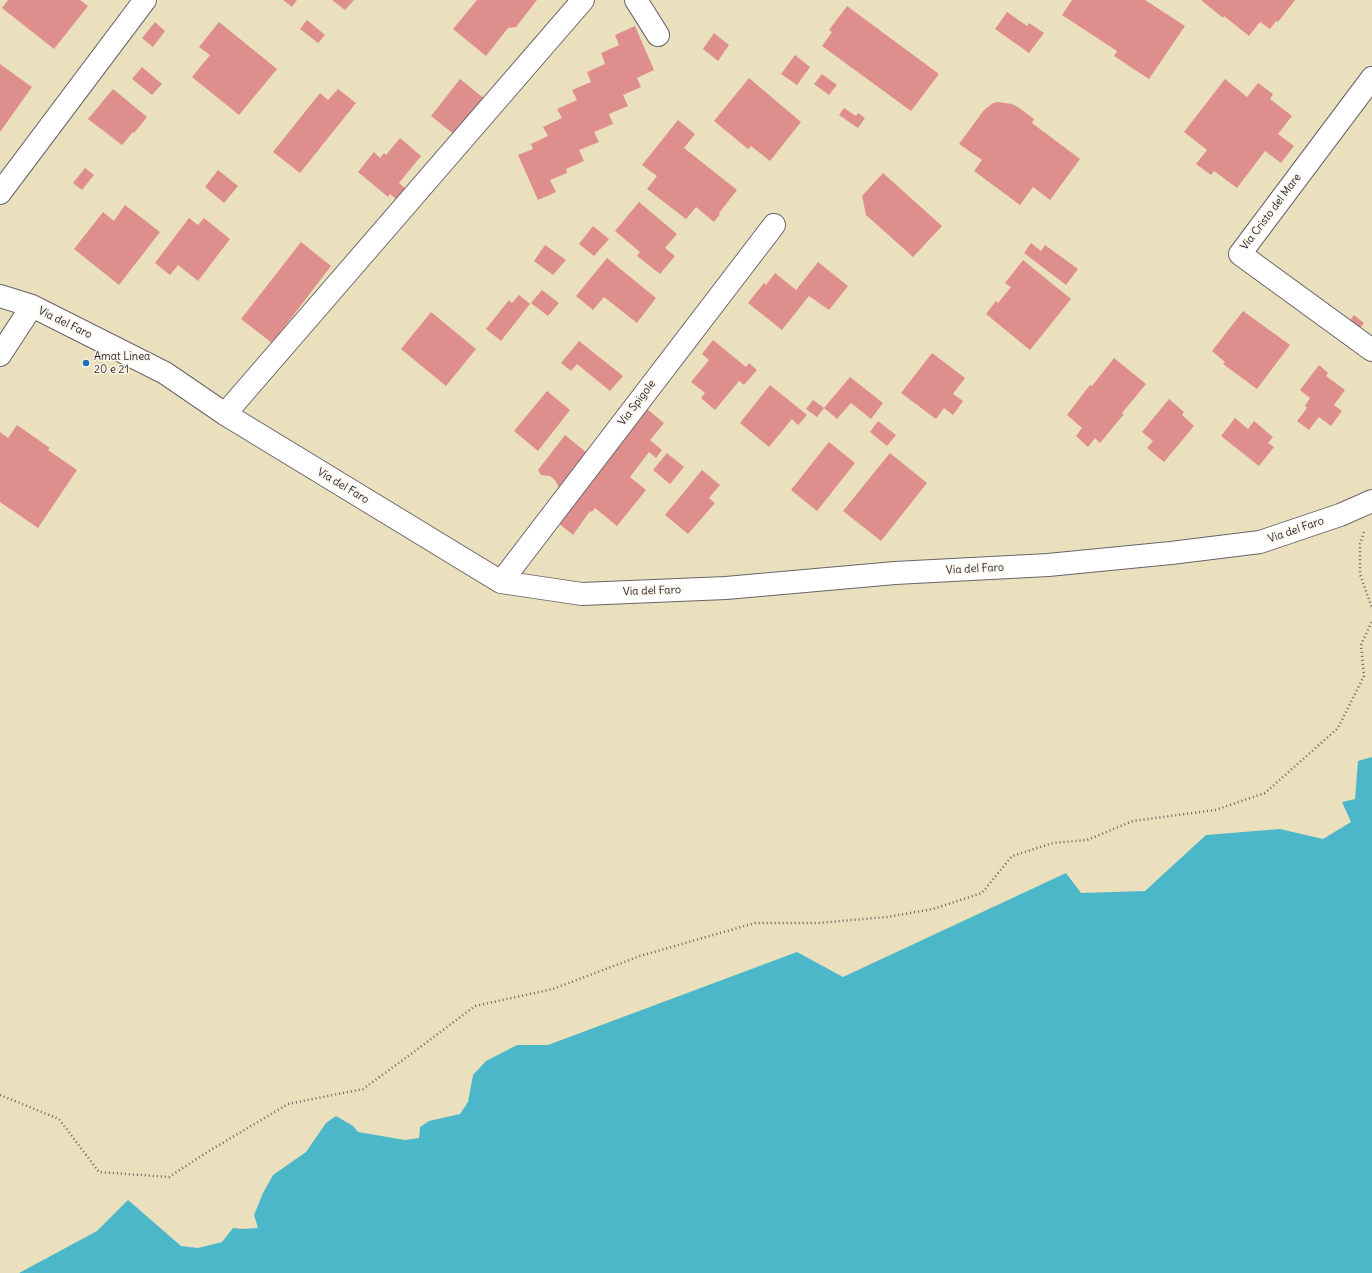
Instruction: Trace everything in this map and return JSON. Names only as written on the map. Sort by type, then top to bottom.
[{"type":"street","points":[[0,193],[145,0]]},
{"type":"street","points":[[225,414],[583,0]]},
{"type":"street","points":[[636,0],[658,35]]},
{"type":"street","name":"Via Cristo del Mare","points":[[1372,78],[1240,254],[1372,350]]},
{"type":"street","name":"Via Spigole","points":[[501,582],[774,225]]},
{"type":"street","name":"Via del Faro","points":[[0,296],[32,306],[165,373],[225,414],[501,582],[582,594],[726,588],[895,573],[1048,565],[1171,553],[1260,542],[1340,515],[1372,501]]},
{"type":"street","points":[[0,355],[32,306]]},
{"type":"path","points":[[1364,530],[1360,544],[1360,574],[1372,608]]},
{"type":"path","points":[[0,1095],[59,1119],[99,1172],[169,1177],[209,1151],[288,1104],[363,1089],[475,1006],[553,989],[640,956],[755,923],[818,923],[887,916],[933,909],[982,893],[1012,856],[1053,844],[1087,840],[1133,821],[1215,810],[1265,793],[1338,728],[1364,676],[1362,645],[1372,621]]},
{"type":"water","points":[[1372,757],[1372,1273],[19,1273],[97,1231],[128,1200],[181,1246],[198,1248],[222,1242],[233,1228],[258,1228],[254,1215],[263,1193],[273,1175],[306,1152],[326,1123],[336,1116],[353,1126],[358,1132],[405,1140],[419,1138],[420,1127],[429,1121],[460,1114],[468,1102],[473,1075],[486,1061],[517,1045],[548,1045],[797,952],[843,977],[1066,873],[1081,893],[1145,891],[1206,835],[1280,829],[1323,839],[1351,822],[1342,802],[1355,799],[1358,761]]},
{"type":"building","points":[[8,0],[80,0],[88,6],[54,49],[2,8]]},
{"type":"building","points":[[283,0],[297,0],[292,7]]},
{"type":"building","points":[[332,0],[354,0],[345,10]]},
{"type":"building","points":[[477,0],[537,0],[516,27],[508,28],[486,56],[453,29]]},
{"type":"building","points":[[1072,0],[1145,0],[1185,26],[1149,79],[1114,56],[1117,51],[1062,15]]},
{"type":"building","points":[[1201,0],[1295,0],[1278,22],[1276,21],[1270,29],[1260,22],[1249,36]]},
{"type":"building","points":[[847,6],[939,74],[911,111],[822,46],[832,32],[829,30]]},
{"type":"building","points":[[1007,12],[1027,26],[1029,23],[1044,33],[1029,53],[995,29]]},
{"type":"building","points":[[307,20],[325,35],[318,43],[300,29]]},
{"type":"building","points":[[155,22],[165,31],[153,47],[142,38]]},
{"type":"building","points":[[219,22],[277,69],[239,115],[192,77],[210,55],[199,47]]},
{"type":"building","points":[[635,26],[654,70],[637,78],[641,87],[623,95],[628,106],[609,114],[613,124],[594,132],[599,142],[579,150],[584,161],[566,169],[567,173],[550,180],[556,192],[538,200],[518,155],[533,149],[531,144],[548,136],[543,127],[562,118],[557,109],[577,100],[572,90],[591,82],[587,72],[605,64],[601,53],[619,45],[615,35]]},
{"type":"building","points":[[714,33],[729,45],[718,61],[703,49]]},
{"type":"building","points":[[795,55],[810,67],[797,85],[781,74]]},
{"type":"building","points":[[0,64],[32,87],[0,132]]},
{"type":"building","points":[[142,67],[162,84],[152,95],[132,79]]},
{"type":"building","points":[[822,74],[837,85],[829,95],[814,84]]},
{"type":"building","points":[[749,78],[801,122],[770,161],[751,146],[748,149],[714,121]]},
{"type":"building","points":[[460,79],[486,100],[456,136],[431,116]]},
{"type":"building","points":[[1225,79],[1247,97],[1258,83],[1273,94],[1270,99],[1292,116],[1278,134],[1294,146],[1281,163],[1265,151],[1237,188],[1214,171],[1211,175],[1196,164],[1207,150],[1184,132]]},
{"type":"building","points":[[113,89],[147,117],[122,145],[88,119]]},
{"type":"building","points":[[338,89],[356,103],[300,173],[273,152],[320,93],[328,100]]},
{"type":"building","points":[[998,102],[1012,104],[1018,107],[1034,119],[1032,123],[1080,159],[1050,200],[1033,187],[1020,205],[974,171],[982,160],[959,144],[984,110],[993,103]]},
{"type":"building","points":[[844,108],[856,116],[858,113],[865,118],[858,128],[839,115]]},
{"type":"building","points":[[678,120],[695,134],[684,148],[737,190],[714,222],[696,207],[686,219],[647,189],[657,176],[642,165]]},
{"type":"building","points":[[400,138],[421,156],[399,183],[407,190],[398,201],[390,194],[388,197],[358,172],[374,152],[380,158],[384,153],[386,155]]},
{"type":"building","points":[[85,168],[94,175],[82,190],[73,183]]},
{"type":"building","points":[[218,170],[238,186],[224,203],[205,187]]},
{"type":"building","points":[[883,173],[942,226],[913,257],[866,215],[862,196]]},
{"type":"building","points":[[639,202],[677,234],[665,248],[675,256],[660,274],[637,256],[640,252],[615,231]]},
{"type":"building","points":[[125,205],[160,232],[119,285],[74,249],[103,212],[114,221]]},
{"type":"building","points":[[189,218],[198,225],[204,218],[230,239],[198,281],[178,265],[170,275],[155,263]]},
{"type":"building","points":[[593,226],[609,239],[594,256],[579,244]]},
{"type":"building","points":[[301,242],[331,266],[272,343],[241,319]]},
{"type":"building","points":[[1031,243],[1041,251],[1045,245],[1078,269],[1066,285],[1024,253]]},
{"type":"building","points":[[545,245],[566,260],[553,275],[534,261]]},
{"type":"building","points":[[607,258],[656,298],[637,323],[604,297],[593,310],[576,296]]},
{"type":"building","points":[[1023,260],[1071,299],[1030,350],[986,314],[996,301],[998,303],[1011,287],[1005,283]]},
{"type":"building","points":[[818,262],[848,286],[829,310],[809,296],[782,330],[748,303],[764,283],[766,285],[775,273],[796,290]]},
{"type":"building","points":[[542,290],[559,303],[548,316],[531,303]]},
{"type":"building","points":[[519,295],[530,304],[501,341],[486,329],[509,300],[512,303]]},
{"type":"building","points":[[1243,311],[1290,345],[1257,389],[1223,364],[1225,362],[1212,351]]},
{"type":"building","points":[[431,312],[476,349],[446,386],[401,349]]},
{"type":"building","points":[[1354,315],[1364,323],[1357,332],[1347,325]]},
{"type":"building","points":[[713,340],[746,367],[749,363],[757,370],[744,385],[739,381],[715,410],[701,398],[705,393],[691,382],[709,360],[702,354]]},
{"type":"building","points":[[579,341],[623,376],[610,391],[577,364],[571,371],[561,363]]},
{"type":"building","points":[[932,353],[965,378],[953,394],[963,401],[953,415],[944,408],[936,419],[901,393]]},
{"type":"building","points":[[1114,358],[1146,384],[1100,443],[1095,438],[1088,447],[1076,436],[1082,428],[1067,415],[1090,385],[1092,386]]},
{"type":"building","points":[[1319,365],[1328,373],[1326,376],[1345,390],[1334,405],[1342,411],[1331,426],[1319,417],[1309,430],[1297,421],[1307,408],[1305,406],[1310,398],[1300,390]]},
{"type":"building","points":[[850,377],[883,403],[871,419],[851,403],[837,419],[824,408]]},
{"type":"building","points":[[770,385],[807,415],[798,425],[792,419],[769,447],[740,423]]},
{"type":"building","points":[[547,391],[570,410],[538,451],[514,431]]},
{"type":"building","points":[[1169,399],[1184,412],[1182,415],[1194,426],[1164,462],[1147,448],[1153,441],[1142,432]]},
{"type":"building","points":[[813,400],[824,408],[817,417],[806,409]]},
{"type":"building","points":[[647,409],[664,423],[650,440],[662,450],[656,458],[649,452],[630,477],[646,490],[617,526],[595,508],[592,512],[590,511],[573,535],[557,522]]},
{"type":"building","points":[[1235,418],[1248,429],[1254,421],[1273,437],[1268,443],[1274,447],[1259,466],[1221,436]]},
{"type":"building","points":[[878,421],[896,435],[887,446],[870,432]]},
{"type":"building","points":[[17,425],[50,448],[48,450],[77,470],[38,528],[0,502],[0,432],[8,438]]},
{"type":"building","points":[[565,435],[592,457],[559,488],[555,480],[550,476],[541,475],[538,470]]},
{"type":"building","points":[[829,442],[855,463],[817,511],[791,490]]},
{"type":"building","points":[[667,453],[684,467],[670,484],[653,470]]},
{"type":"building","points":[[890,453],[927,483],[881,541],[843,511]]},
{"type":"building","points":[[702,470],[720,485],[709,498],[715,503],[688,534],[665,515]]},
{"type":"place","name":"Amat Linea 20 e 21","points":[[86,363]]}]
